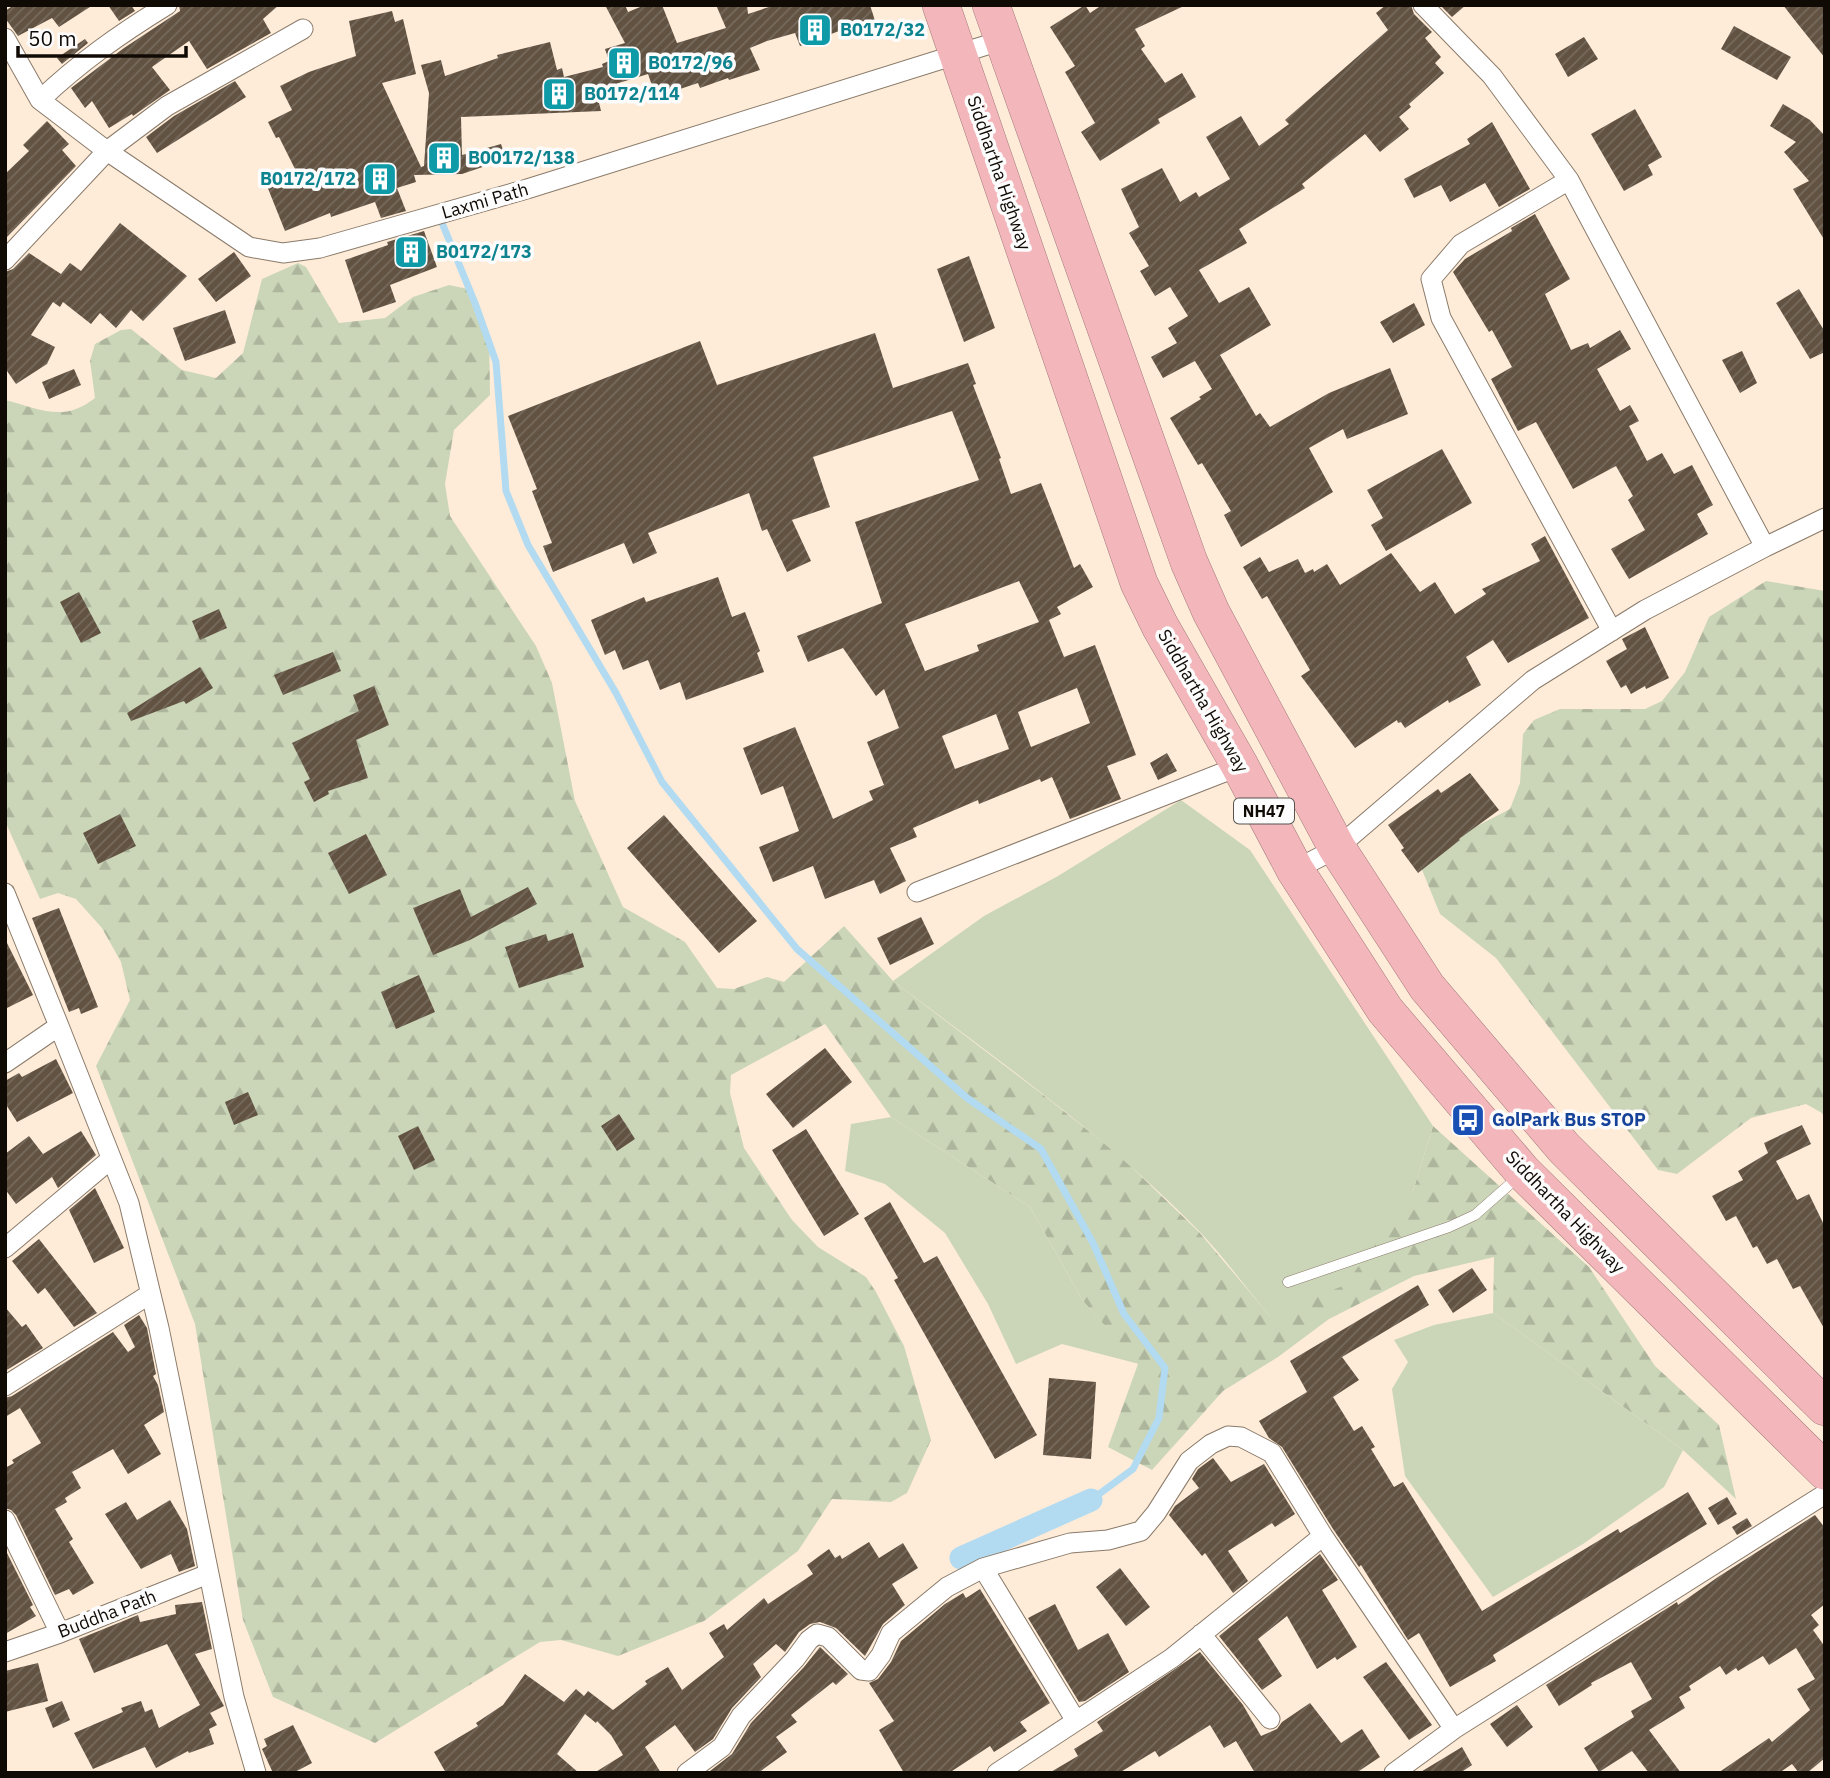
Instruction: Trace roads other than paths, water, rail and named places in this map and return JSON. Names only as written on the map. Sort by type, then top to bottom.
[{"type":"highway","name":"Siddhartha Highway","points":[[941,5],[1139,583],[1295,870],[1385,1010],[1523,1172],[1825,1471]]},
{"type":"highway","name":"NH47","points":[[990,5],[1189,562],[1211,612],[1337,848],[1427,987],[1564,1148],[1825,1407]]},
{"type":"street","points":[[40,100],[72,69],[109,41],[167,5]]},
{"type":"street","points":[[1423,5],[1492,76],[1569,180],[1765,547]]},
{"type":"street","points":[[5,260],[107,150],[167,106],[303,29]]},
{"type":"street","name":"Laxmi Path","points":[[5,38],[12,66],[40,100],[107,150],[249,247],[282,253],[320,248],[527,189],[1003,40]]},
{"type":"street","points":[[1569,180],[1461,244],[1431,279],[1441,318],[1612,631]]},
{"type":"street","points":[[1295,870],[1337,848],[1533,680],[1644,610],[1825,517]]},
{"type":"street","points":[[917,892],[1240,766]]},
{"type":"street","points":[[5,893],[129,1203],[252,1771]]},
{"type":"street","points":[[5,1063],[60,1026]]},
{"type":"street","points":[[9,1239],[111,1159]]},
{"type":"street","points":[[5,1386],[150,1294]]},
{"type":"street","points":[[687,1773],[722,1747],[741,1716],[795,1658],[808,1640],[817,1634],[828,1637],[861,1670],[869,1671],[881,1655],[891,1633],[947,1587],[983,1568],[1070,1543],[1108,1540],[1141,1531],[1156,1513],[1189,1461],[1210,1444],[1228,1436],[1252,1441],[1272,1453],[1323,1536],[1454,1729]]},
{"type":"street","points":[[1394,1773],[1454,1729],[1825,1494]]},
{"type":"street","points":[[5,1520],[60,1633]]},
{"type":"street","points":[[998,1773],[1172,1658],[1323,1536]]},
{"type":"street","points":[[983,1568],[1076,1721]]},
{"type":"street","name":"Buddha Path","points":[[5,1652],[208,1574]]},
{"type":"street","points":[[1201,1634],[1270,1719]]},
{"type":"lane","points":[[1288,1282],[1467,1219],[1523,1172]]},
{"type":"waterway","points":[[440,218],[496,362],[506,491],[528,545],[616,693],[662,782],[797,949],[967,1098],[1041,1149],[1093,1243],[1124,1314],[1165,1368],[1159,1418],[1133,1469],[1091,1500]]},
{"type":"waterway","points":[[961,1558],[1091,1500]]},
{"type":"place","name":"B0172/32","points":[[815,30]]},
{"type":"place","name":"B0172/96","points":[[624,63]]},
{"type":"place","name":"B0172/114","points":[[559,94]]},
{"type":"place","name":"B00172/138","points":[[444,158]]},
{"type":"place","name":"B0172/172","points":[[380,179]]},
{"type":"place","name":"B0172/173","points":[[411,252]]},
{"type":"place","name":"GolPark Bus STOP","points":[[1468,1120]]}]
